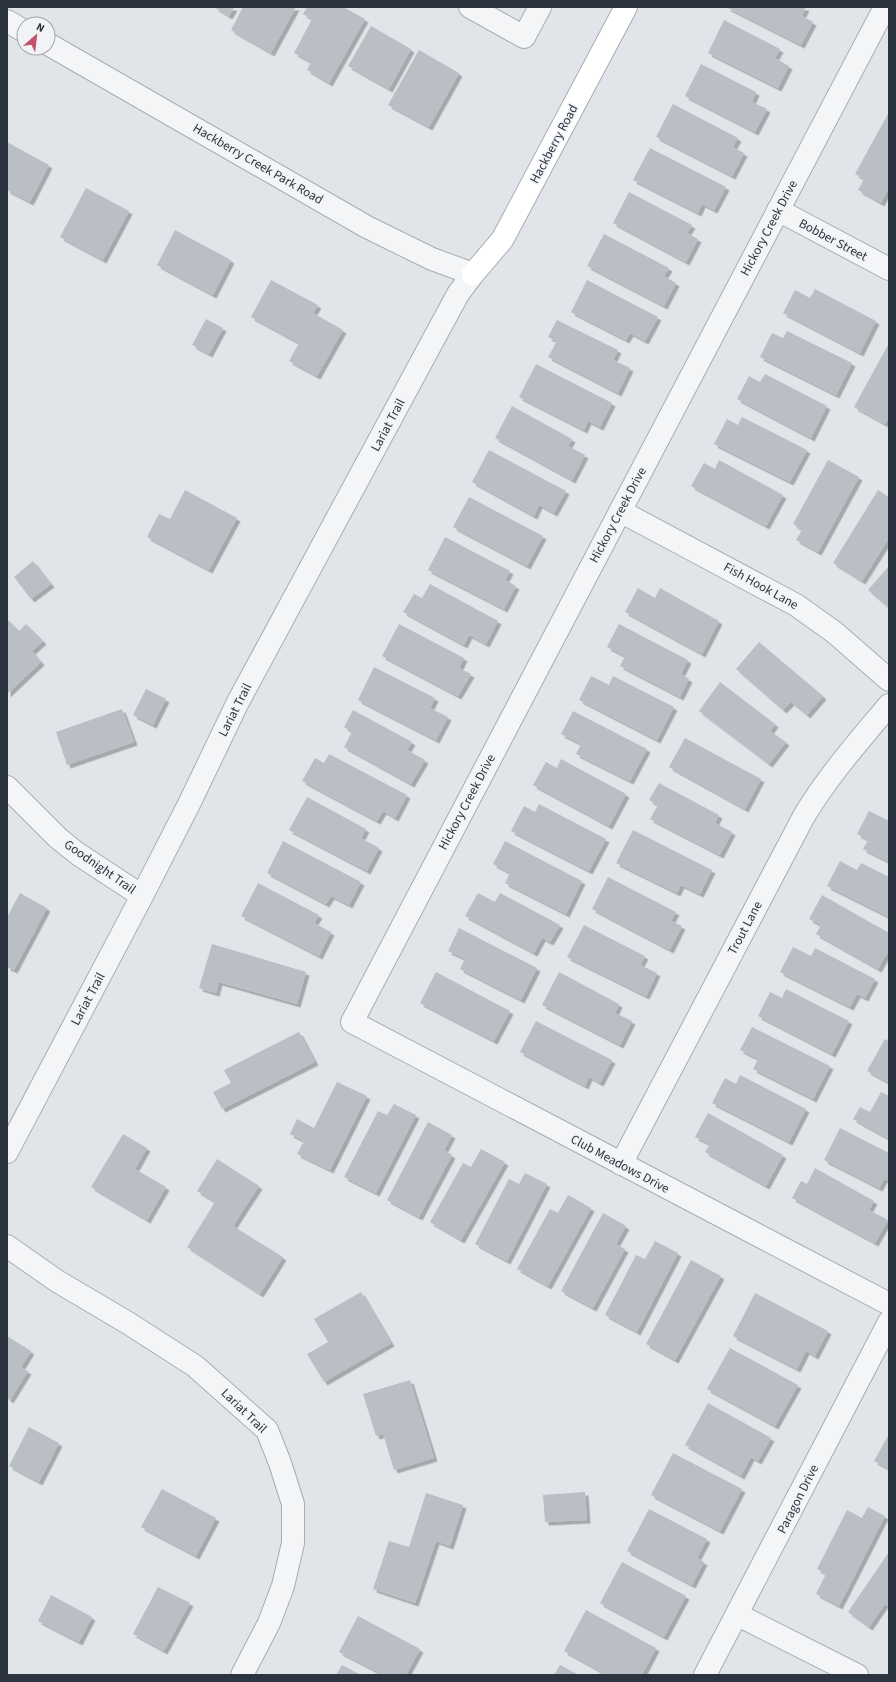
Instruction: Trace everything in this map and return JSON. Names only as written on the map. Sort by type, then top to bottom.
[{"type":"street","points":[[470,7],[524,36],[540,7]]},
{"type":"street","name":"Hackberry Road","points":[[473,274],[502,240],[626,7]]},
{"type":"street","name":"Hickory Creek Drive","points":[[352,1022],[885,7]]},
{"type":"street","points":[[7,21],[16,26]]},
{"type":"street","name":"Hackberry Creek Park Road","points":[[56,49],[368,227],[432,259],[473,274]]},
{"type":"street","name":"Bobber Street","points":[[778,210],[889,269]]},
{"type":"street","name":"Lariat Trail","points":[[7,1152],[142,896],[189,804],[238,702],[458,294],[473,274]]},
{"type":"street","name":"Fish Hook Lane","points":[[620,511],[796,605],[834,632],[889,680]]},
{"type":"street","name":"Trout Lane","points":[[621,1164],[804,816],[831,776],[889,705]]},
{"type":"street","name":"Goodnight Trail","points":[[7,787],[58,838],[78,854],[142,896]]},
{"type":"street","name":"Club Meadows Drive","points":[[352,1022],[889,1304]]},
{"type":"street","name":"Lariat Trail","points":[[7,1246],[57,1281],[128,1322],[195,1366],[266,1430],[280,1463],[293,1504],[293,1543],[283,1586],[269,1623],[242,1675]]},
{"type":"street","name":"Paragon Drive","points":[[705,1675],[738,1615],[889,1322]]},
{"type":"street","points":[[738,1615],[857,1675]]},
{"type":"building","points":[[214,7],[234,7],[229,16]]},
{"type":"building","points":[[243,7],[296,7],[271,53],[231,30]]},
{"type":"building","points":[[307,7],[343,7],[365,19],[329,83],[307,70],[311,62],[294,53],[312,19],[303,14]]},
{"type":"building","points":[[726,7],[806,7],[802,16],[813,22],[801,45]]},
{"type":"building","points":[[724,20],[780,49],[775,58],[789,66],[778,88],[708,53]]},
{"type":"building","points":[[371,26],[411,49],[389,89],[348,66]]},
{"type":"building","points":[[419,50],[459,73],[429,127],[388,105]]},
{"type":"building","points":[[701,64],[756,92],[752,102],[767,109],[755,132],[685,96]]},
{"type":"building","points":[[673,104],[738,138],[733,147],[744,153],[732,176],[656,137]]},
{"type":"building","points":[[889,112],[889,187],[881,203],[858,190],[864,179],[855,174]]},
{"type":"building","points":[[7,142],[49,165],[30,202],[7,190]]},
{"type":"building","points":[[650,148],[726,187],[714,210],[702,204],[698,213],[633,180]]},
{"type":"building","points":[[86,188],[129,211],[103,260],[60,237]]},
{"type":"building","points":[[629,192],[692,225],[687,233],[698,239],[686,262],[613,223]]},
{"type":"building","points":[[175,230],[231,260],[213,295],[157,265]]},
{"type":"building","points":[[604,234],[669,268],[664,276],[676,283],[664,306],[587,266]]},
{"type":"building","points":[[271,280],[318,305],[313,313],[343,330],[317,376],[289,361],[299,343],[251,317]]},
{"type":"building","points":[[587,280],[658,317],[645,341],[630,333],[626,340],[571,312]]},
{"type":"building","points":[[815,289],[876,321],[860,353],[783,313],[795,290],[810,298]]},
{"type":"building","points":[[206,319],[223,328],[209,354],[192,345]]},
{"type":"building","points":[[557,320],[618,350],[613,360],[630,368],[618,393],[548,357],[557,341],[548,337]]},
{"type":"building","points":[[787,331],[852,363],[836,395],[760,357],[772,333],[783,338]]},
{"type":"building","points":[[889,343],[889,417],[885,424],[854,407]]},
{"type":"building","points":[[536,364],[612,403],[600,427],[588,421],[584,430],[519,397]]},
{"type":"building","points":[[765,374],[827,406],[811,438],[737,399],[749,376],[760,382]]},
{"type":"building","points":[[512,406],[572,439],[568,446],[585,455],[572,480],[495,438]]},
{"type":"building","points":[[742,417],[807,450],[790,482],[714,444],[727,419],[738,425]]},
{"type":"building","points":[[489,450],[566,491],[554,513],[539,505],[534,516],[472,482]]},
{"type":"building","points":[[719,460],[783,495],[766,526],[691,486],[704,463],[715,469]]},
{"type":"building","points":[[828,460],[859,477],[818,552],[796,540],[802,530],[793,524]]},
{"type":"building","points":[[185,490],[237,518],[209,570],[147,537],[159,514],[170,519]]},
{"type":"building","points":[[878,490],[889,497],[889,538],[862,581],[833,563]]},
{"type":"building","points":[[469,497],[543,536],[527,566],[453,527]]},
{"type":"building","points":[[445,537],[510,571],[505,580],[516,586],[504,609],[428,570]]},
{"type":"building","points":[[33,561],[51,584],[31,599],[14,577]]},
{"type":"building","points":[[889,566],[889,608],[868,590]]},
{"type":"building","points":[[430,584],[498,621],[486,644],[469,635],[464,645],[403,612],[414,594],[422,598]]},
{"type":"building","points":[[638,588],[655,598],[660,588],[719,621],[702,654],[625,612]]},
{"type":"building","points":[[7,619],[19,631],[26,624],[43,641],[32,651],[41,662],[7,694]]},
{"type":"building","points":[[399,624],[464,658],[459,668],[471,674],[458,696],[382,656]]},
{"type":"building","points":[[619,624],[688,660],[681,674],[689,679],[680,697],[620,666],[625,656],[607,647]]},
{"type":"building","points":[[759,642],[823,696],[807,715],[791,702],[783,710],[736,669]]},
{"type":"building","points":[[374,667],[435,698],[430,708],[448,717],[436,740],[358,700]]},
{"type":"building","points":[[591,676],[609,685],[613,676],[674,707],[657,740],[579,700]]},
{"type":"building","points":[[720,682],[775,724],[770,731],[786,742],[769,764],[699,711]]},
{"type":"building","points":[[146,689],[166,699],[153,725],[133,715]]},
{"type":"building","points":[[122,709],[134,742],[67,765],[56,732]]},
{"type":"building","points":[[353,710],[412,742],[407,750],[425,760],[411,784],[344,747],[352,732],[344,727]]},
{"type":"building","points":[[573,711],[647,749],[630,781],[576,754],[581,744],[561,734]]},
{"type":"building","points":[[685,738],[761,779],[745,809],[669,767]]},
{"type":"building","points":[[329,754],[407,795],[395,818],[383,811],[377,821],[302,781],[315,758],[324,763]]},
{"type":"building","points":[[561,759],[626,794],[609,826],[533,785],[546,762],[557,768]]},
{"type":"building","points":[[659,783],[719,815],[715,823],[732,832],[720,855],[650,819],[658,805],[649,800]]},
{"type":"building","points":[[307,797],[366,829],[361,838],[379,848],[367,871],[289,830]]},
{"type":"building","points":[[539,804],[606,839],[589,871],[511,831],[524,806],[535,812]]},
{"type":"building","points":[[869,811],[889,821],[889,862],[863,849],[868,840],[857,834]]},
{"type":"building","points":[[633,830],[712,870],[700,894],[681,885],[677,893],[616,863]]},
{"type":"building","points":[[283,841],[361,882],[349,905],[331,896],[326,904],[267,873]]},
{"type":"building","points":[[505,841],[582,881],[566,914],[505,883],[510,873],[493,864]]},
{"type":"building","points":[[840,861],[857,870],[861,863],[889,877],[889,917],[827,886]]},
{"type":"building","points":[[608,877],[676,912],[671,921],[682,926],[670,950],[592,909]]},
{"type":"building","points":[[258,883],[319,915],[314,923],[331,932],[319,956],[241,916]]},
{"type":"building","points":[[20,893],[47,908],[14,970],[7,967],[7,917]]},
{"type":"building","points":[[478,893],[495,902],[500,893],[560,925],[550,942],[542,938],[534,953],[465,916]]},
{"type":"building","points":[[822,895],[889,933],[889,950],[878,969],[816,934],[821,925],[809,919]]},
{"type":"building","points":[[584,925],[645,956],[640,965],[657,973],[646,996],[567,957]]},
{"type":"building","points":[[459,928],[537,968],[521,1000],[460,969],[465,959],[448,951]]},
{"type":"building","points":[[212,944],[306,972],[297,1004],[219,982],[216,993],[199,988]]},
{"type":"building","points":[[793,947],[811,956],[815,948],[875,979],[865,998],[857,994],[850,1007],[780,972]]},
{"type":"building","points":[[436,972],[510,1011],[494,1041],[420,1003]]},
{"type":"building","points":[[559,972],[619,1004],[615,1013],[632,1021],[620,1045],[542,1005]]},
{"type":"building","points":[[786,989],[849,1021],[832,1054],[758,1016],[770,992],[782,998]]},
{"type":"building","points":[[536,1021],[612,1060],[600,1083],[589,1077],[585,1086],[520,1052]]},
{"type":"building","points":[[752,1027],[830,1066],[813,1099],[753,1069],[758,1059],[740,1050]]},
{"type":"building","points":[[299,1032],[315,1062],[222,1109],[213,1092],[231,1083],[224,1070]]},
{"type":"building","points":[[885,1039],[889,1041],[889,1083],[867,1071]]},
{"type":"building","points":[[740,1075],[806,1109],[789,1142],[712,1103],[725,1078],[736,1084]]},
{"type":"building","points":[[337,1082],[367,1096],[330,1170],[297,1154],[304,1141],[290,1134],[297,1119],[314,1128]]},
{"type":"building","points":[[881,1092],[889,1096],[889,1139],[853,1119],[860,1107],[870,1112]]},
{"type":"building","points":[[394,1104],[416,1115],[376,1193],[344,1177],[378,1111],[387,1115]]},
{"type":"building","points":[[708,1113],[783,1155],[766,1186],[705,1152],[710,1144],[695,1137]]},
{"type":"building","points":[[428,1122],[452,1135],[444,1150],[452,1155],[419,1217],[387,1200]]},
{"type":"building","points":[[840,1128],[889,1153],[889,1181],[884,1179],[879,1188],[824,1160]]},
{"type":"building","points":[[123,1134],[147,1148],[135,1169],[166,1187],[147,1220],[91,1187]]},
{"type":"building","points":[[481,1149],[505,1162],[461,1240],[430,1222],[463,1163],[471,1167]]},
{"type":"building","points":[[217,1159],[259,1186],[233,1226],[283,1257],[260,1294],[187,1247],[215,1202],[197,1191]]},
{"type":"building","points":[[815,1168],[874,1201],[869,1210],[888,1220],[875,1243],[792,1198],[801,1181],[807,1184]]},
{"type":"building","points":[[525,1173],[547,1184],[507,1261],[475,1244],[509,1179],[519,1184]]},
{"type":"building","points":[[568,1195],[591,1208],[548,1286],[517,1269],[550,1209],[558,1213]]},
{"type":"building","points":[[603,1213],[626,1226],[616,1244],[625,1249],[593,1308],[561,1291]]},
{"type":"building","points":[[655,1241],[678,1253],[637,1332],[605,1315],[636,1255],[645,1259]]},
{"type":"building","points":[[691,1260],[721,1276],[675,1360],[646,1344]]},
{"type":"building","points":[[361,1292],[391,1343],[324,1382],[307,1354],[328,1342],[314,1319]]},
{"type":"building","points":[[755,1293],[828,1331],[815,1356],[806,1351],[797,1369],[733,1336]]},
{"type":"building","points":[[7,1336],[31,1351],[21,1367],[28,1371],[10,1400],[7,1398]]},
{"type":"building","points":[[730,1348],[798,1385],[775,1426],[707,1389]]},
{"type":"building","points":[[410,1380],[434,1458],[394,1470],[383,1434],[376,1436],[363,1394]]},
{"type":"building","points":[[708,1403],[771,1438],[758,1461],[751,1457],[741,1476],[685,1445]]},
{"type":"building","points":[[29,1427],[59,1443],[39,1482],[9,1466]]},
{"type":"building","points":[[889,1434],[889,1469],[874,1461]]},
{"type":"building","points":[[673,1453],[742,1489],[720,1531],[651,1495]]},
{"type":"building","points":[[162,1489],[216,1518],[196,1556],[141,1527]]},
{"type":"building","points":[[585,1492],[587,1520],[545,1522],[543,1495]]},
{"type":"building","points":[[426,1493],[463,1505],[450,1546],[436,1541],[415,1603],[373,1589],[389,1541],[409,1547]]},
{"type":"building","points":[[868,1507],[885,1516],[839,1606],[816,1594],[826,1574],[817,1569],[847,1510],[862,1518]]},
{"type":"building","points":[[649,1509],[707,1539],[697,1558],[704,1562],[692,1585],[627,1551]]},
{"type":"building","points":[[889,1552],[889,1607],[885,1604],[869,1627],[848,1612]]},
{"type":"building","points":[[622,1562],[686,1596],[664,1637],[600,1603]]},
{"type":"building","points":[[158,1587],[190,1603],[164,1651],[133,1634]]},
{"type":"building","points":[[51,1595],[92,1617],[79,1642],[38,1621]]},
{"type":"building","points":[[586,1610],[656,1648],[642,1675],[607,1675],[564,1651]]},
{"type":"building","points":[[358,1616],[420,1649],[406,1675],[384,1675],[339,1652]]},
{"type":"building","points":[[342,1665],[361,1675],[336,1675]]},
{"type":"building","points":[[560,1665],[579,1675],[554,1675]]}]
